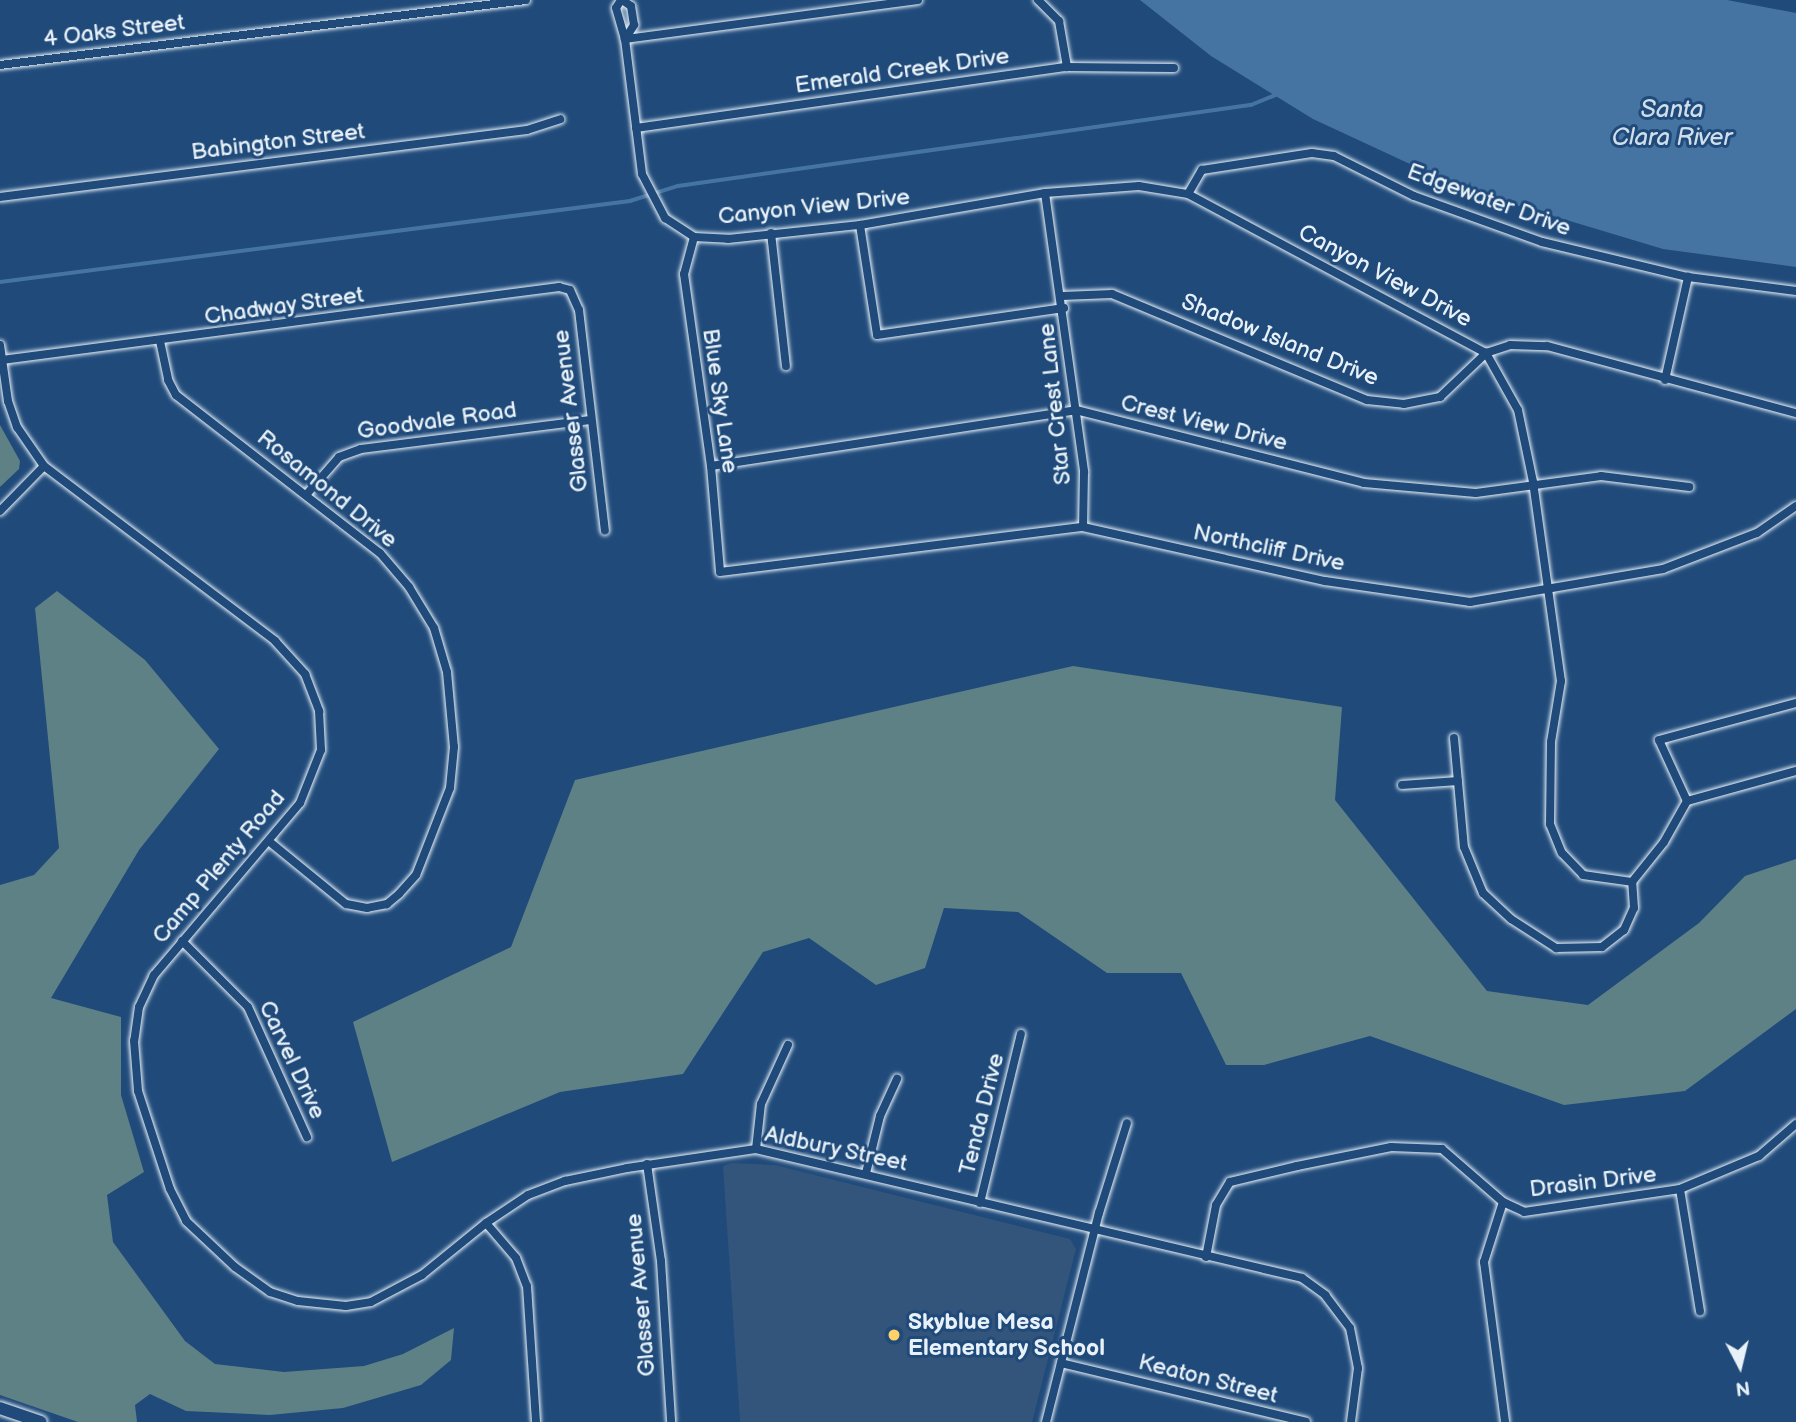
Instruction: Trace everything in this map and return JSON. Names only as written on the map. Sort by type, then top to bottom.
[{"type":"main road","points":[[0,1408],[41,1422]]},
{"type":"street","name":"4 Oaks Street","points":[[0,65],[526,0]]},
{"type":"street","name":"Canyon View Drive","points":[[625,39],[634,25],[631,6],[622,0],[616,8],[625,39],[646,186],[656,205],[672,224],[694,237],[728,239],[860,225],[1045,193],[1139,186],[1188,194],[1486,353],[1518,410],[1552,591],[1562,681],[1551,742],[1550,824],[1562,853],[1583,875],[1632,882]]},
{"type":"street","points":[[625,39],[918,0]]},
{"type":"street","points":[[1038,0],[1059,21],[1066,67]]},
{"type":"street","name":"Emerald Creek Drive","points":[[636,128],[1066,67],[1174,68]]},
{"type":"street","name":"Babington Street","points":[[0,197],[527,130],[560,119]]},
{"type":"street","name":"Edgewater Drive","points":[[1188,194],[1202,170],[1312,153],[1334,156],[1414,196],[1486,223],[1611,261],[1688,277],[1796,291]]},
{"type":"street","name":"Star Crest Lane","points":[[1045,193],[1064,308],[1084,472],[1083,527]]},
{"type":"street","points":[[860,225],[877,335],[1064,308]]},
{"type":"street","points":[[771,233],[786,366]]},
{"type":"street","name":"Blue Sky Lane","points":[[694,237],[684,274],[711,466],[720,572]]},
{"type":"street","points":[[1665,380],[1688,277]]},
{"type":"street","name":"Chadway Street","points":[[2,360],[559,287],[570,290]]},
{"type":"street","name":"Glasser Avenue","points":[[570,290],[579,310],[605,530]]},
{"type":"street","name":"Shadow Island Drive","points":[[1062,296],[1112,294],[1367,400],[1404,404],[1440,397],[1486,353]]},
{"type":"street","name":"Rosamond Drive","points":[[160,341],[168,380],[176,395],[380,553],[409,587],[434,628],[447,672],[454,747],[450,788],[438,826],[415,874],[387,904],[367,908],[346,904],[271,842]]},
{"type":"street","name":"Camp Plenty Road","points":[[0,345],[17,427],[44,466],[201,582],[275,641],[305,674],[318,711],[321,750],[300,803],[271,842],[154,975],[139,1007],[134,1041],[138,1091],[170,1189],[186,1221],[235,1267]]},
{"type":"street","points":[[1486,353],[1510,345],[1547,346],[1665,380],[1796,413]]},
{"type":"street","name":"Crest View Drive","points":[[711,466],[1076,410],[1364,483],[1476,493],[1533,482],[1601,476],[1689,487]]},
{"type":"street","name":"Goodvale Road","points":[[306,495],[339,457],[360,449],[590,419]]},
{"type":"street","points":[[0,511],[44,466]]},
{"type":"street","name":"Northcliff Drive","points":[[720,572],[1083,527],[1325,581],[1470,602],[1552,591],[1663,569],[1757,533],[1796,506]]},
{"type":"street","points":[[1687,801],[1659,740],[1796,703]]},
{"type":"street","points":[[1454,738],[1464,847],[1483,893],[1538,939],[1574,951],[1602,947],[1623,930],[1634,908],[1632,882],[1664,842],[1687,801],[1796,771]]},
{"type":"street","points":[[1402,785],[1458,781]]},
{"type":"street","name":"Carvel Drive","points":[[182,941],[248,1007],[307,1137]]},
{"type":"street","name":"Tenda Drive","points":[[980,1203],[1021,1034]]},
{"type":"street","points":[[756,1149],[761,1104],[788,1045]]},
{"type":"street","points":[[866,1173],[880,1116],[897,1079]]},
{"type":"street","points":[[1046,1422],[1095,1231],[1127,1123]]},
{"type":"street","name":"Drasin Drive","points":[[1206,1257],[1216,1205],[1230,1182],[1391,1147],[1442,1149],[1503,1202],[1524,1212],[1679,1189],[1759,1156],[1796,1124]]},
{"type":"street","name":"Aldbury Street","points":[[235,1267],[270,1292],[298,1301],[346,1306],[371,1302],[422,1275],[486,1223],[528,1195],[565,1181],[647,1164],[756,1149],[1302,1278],[1325,1295],[1350,1328],[1358,1368],[1351,1422]]},
{"type":"street","name":"Glasser Avenue","points":[[647,1164],[661,1261],[671,1422]]},
{"type":"street","points":[[1679,1189],[1700,1311]]},
{"type":"street","points":[[1503,1202],[1484,1262],[1505,1422]]},
{"type":"street","points":[[486,1223],[516,1258],[527,1286],[536,1422]]},
{"type":"street","name":"Keaton Street","points":[[1061,1363],[1306,1422]]},
{"type":"shaded area","name":"Skyblue Mesa Elementary School","points":[[732,1163],[775,1165],[1070,1239],[1076,1249],[1032,1422],[740,1422],[723,1166]]},
{"type":"green space","points":[[0,425],[20,461],[19,469],[0,487]]},
{"type":"green space","points":[[57,591],[145,660],[219,749],[139,850],[51,998],[121,1017],[121,1095],[144,1172],[107,1195],[113,1242],[185,1341],[215,1364],[284,1372],[364,1366],[403,1354],[454,1328],[451,1360],[421,1385],[343,1408],[270,1415],[186,1411],[150,1394],[135,1405],[137,1422],[78,1422],[0,1395],[0,885],[34,875],[59,848],[35,608]]},
{"type":"green space","points":[[1073,666],[1342,707],[1335,800],[1487,991],[1588,1005],[1699,923],[1745,876],[1796,859],[1796,1009],[1685,1091],[1564,1105],[1370,1036],[1264,1065],[1226,1065],[1181,973],[1107,973],[1018,912],[944,908],[925,968],[876,985],[809,938],[763,952],[683,1074],[560,1092],[392,1162],[353,1022],[511,947],[575,780]]},
{"type":"water","name":"Santa Clara River","points":[[1140,0],[1727,0],[1796,13],[1796,267],[1663,249],[1466,190],[1313,119],[1211,56]]},
{"type":"waterway","points":[[0,282],[630,201],[678,186],[1251,105],[1280,93]]},
{"type":"place","name":"Skyblue Mesa Elementary School","points":[[894,1335]]}]
